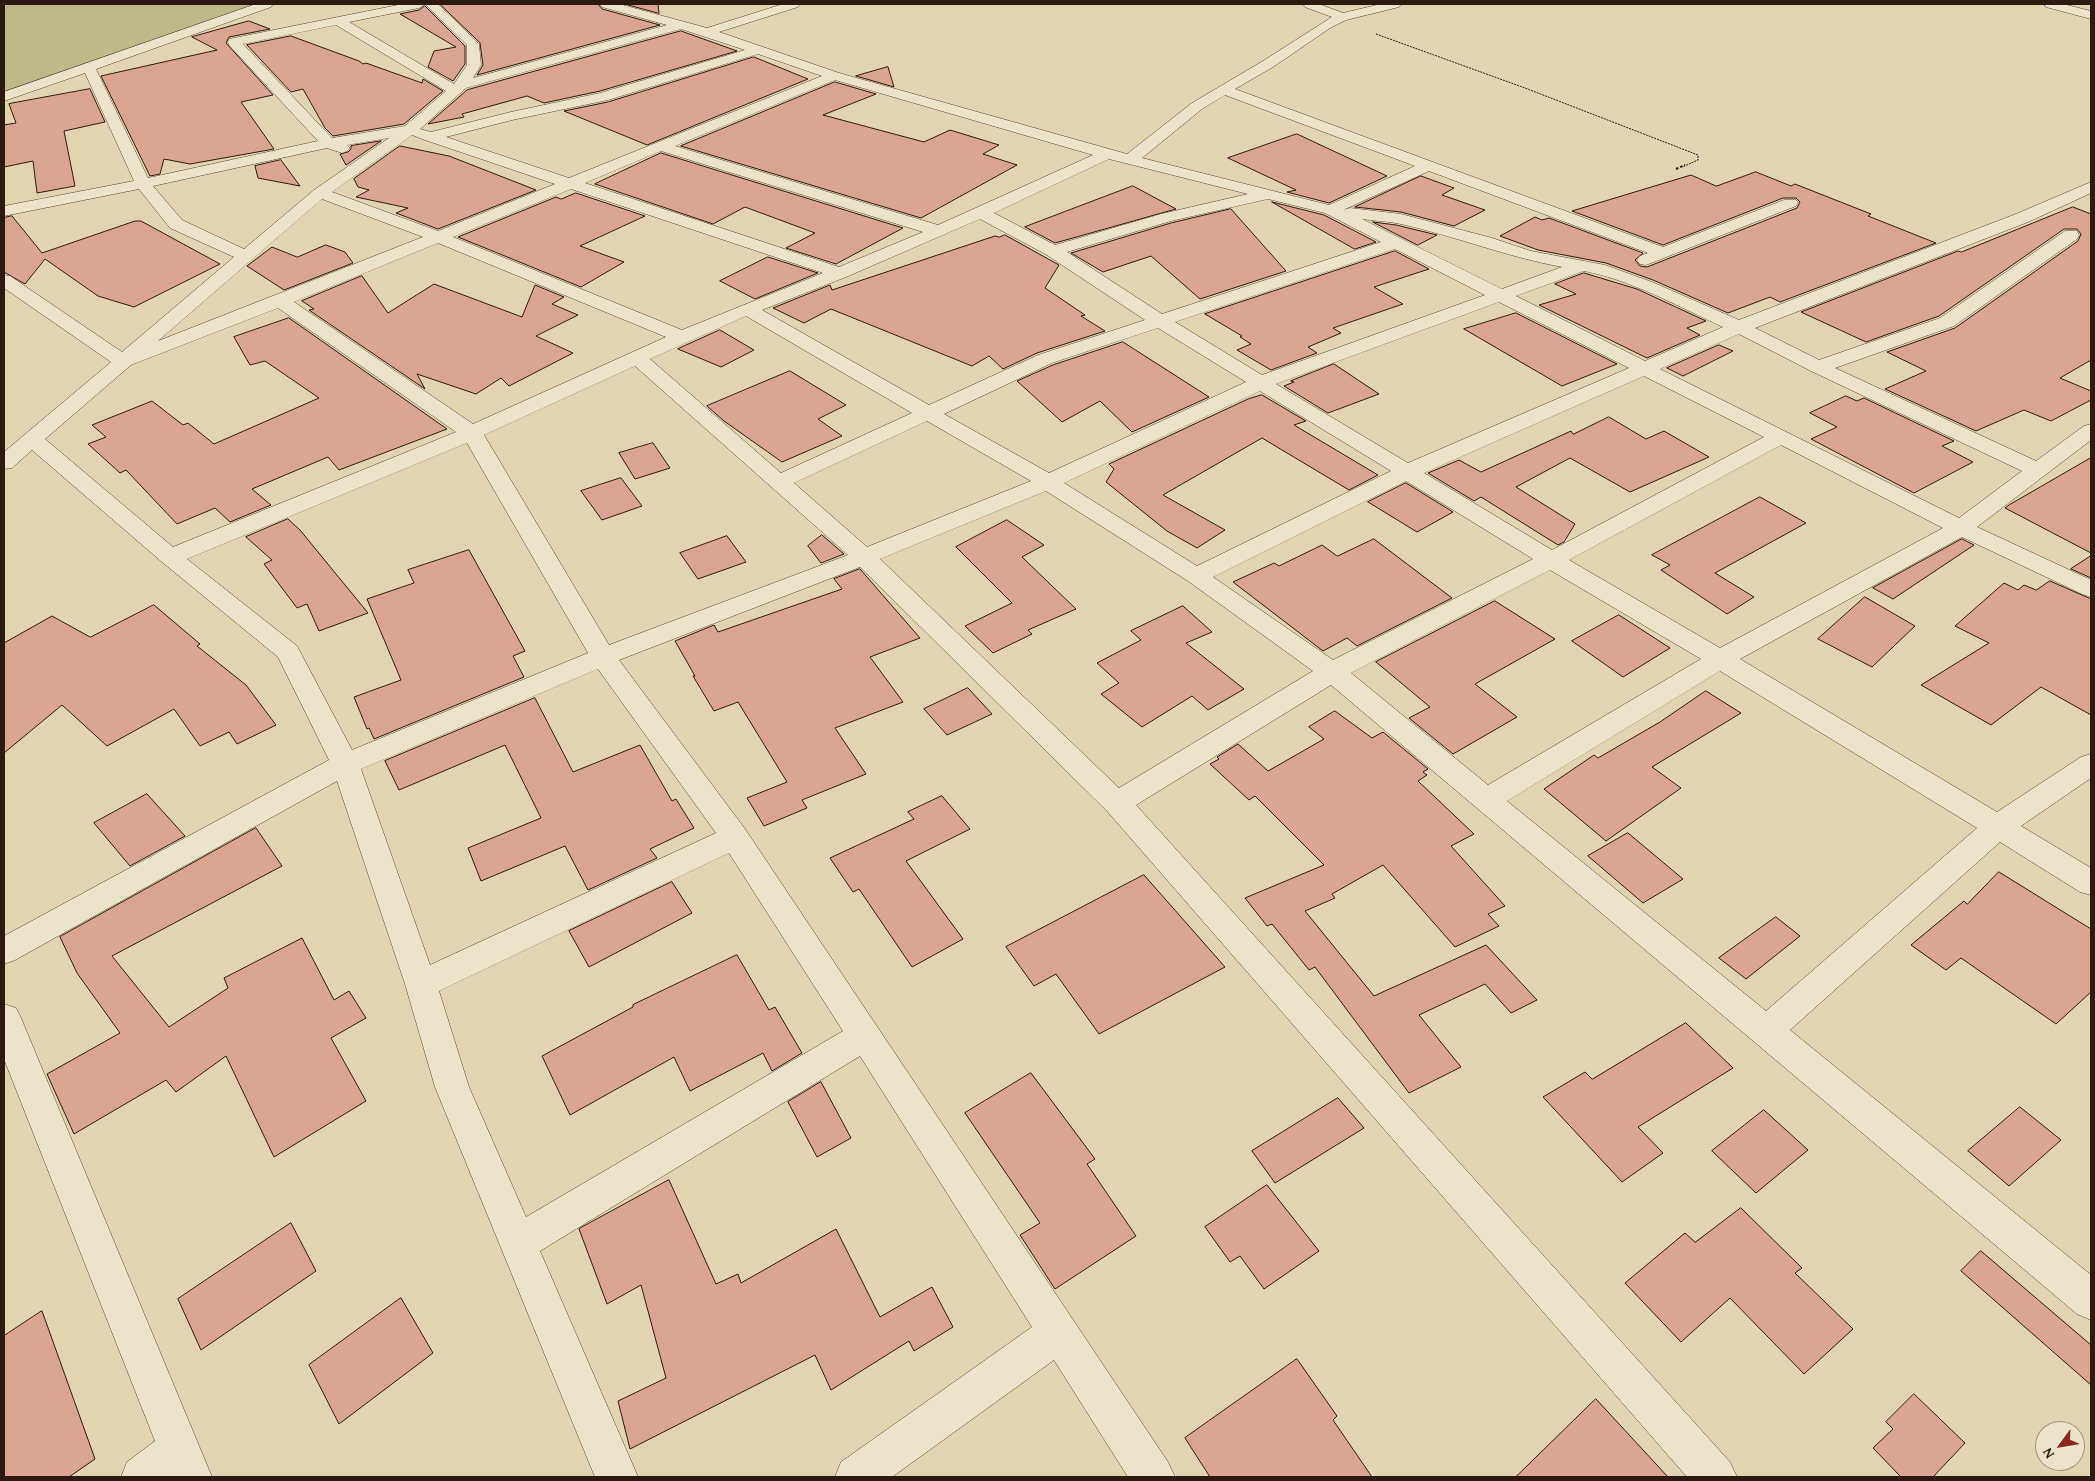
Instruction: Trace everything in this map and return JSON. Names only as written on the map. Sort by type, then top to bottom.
[{"type":"street","points":[[4,97],[267,4]]},
{"type":"street","points":[[370,158],[328,144],[234,42],[419,4]]},
{"type":"street","points":[[4,463],[320,193],[410,130],[458,88],[474,65],[473,44],[432,4]]},
{"type":"street","points":[[606,4],[707,32],[834,76],[1108,154],[1331,210],[1401,219],[1486,242],[1528,256],[1582,266],[1612,274],[1646,286],[1739,327],[1818,367],[2037,470]]},
{"type":"street","points":[[707,32],[794,4]]},
{"type":"street","points":[[1309,4],[1340,18]]},
{"type":"street","points":[[1131,160],[1197,106],[1340,18],[1395,4]]},
{"type":"street","points":[[2050,4],[2091,15]]},
{"type":"street","points":[[339,20],[458,88],[681,25]]},
{"type":"street","points":[[430,137],[511,116],[603,97],[758,50]]},
{"type":"street","points":[[89,67],[143,184],[176,224],[245,256]]},
{"type":"street","points":[[123,361],[280,301],[436,236],[834,76]]},
{"type":"street","points":[[1224,90],[1664,253]]},
{"type":"street","points":[[4,211],[143,184],[328,144],[410,130],[840,273]]},
{"type":"street","points":[[659,146],[938,231]]},
{"type":"street","points":[[170,557],[472,433],[682,336],[840,273],[981,213],[1108,154]]},
{"type":"street","points":[[1331,210],[1347,201],[1428,166]]},
{"type":"street","points":[[1196,576],[1407,472],[1739,327],[2022,218],[2091,187]]},
{"type":"street","points":[[320,193],[436,236],[682,336]]},
{"type":"street","points":[[1054,251],[1168,217],[1268,194]]},
{"type":"street","points":[[1612,274],[1790,203]]},
{"type":"street","points":[[1331,210],[1500,297],[1961,528],[2091,589]]},
{"type":"street","points":[[981,213],[1054,251],[1160,320],[1551,560],[1720,659],[2091,883]]},
{"type":"street","points":[[1818,367],[1947,322],[2064,233],[2022,218]]},
{"type":"street","points":[[779,482],[1045,359],[1395,243]]},
{"type":"street","points":[[4,951],[345,764],[603,657],[864,557],[1048,482],[1262,382],[1582,266]]},
{"type":"street","points":[[4,280],[123,361]]},
{"type":"street","points":[[280,301],[472,433],[603,657],[735,837],[1153,1477]]},
{"type":"street","points":[[747,309],[1048,482],[1196,576],[1332,672],[2091,1300]]},
{"type":"street","points":[[637,357],[864,557],[1117,803],[1715,1477]]},
{"type":"street","points":[[1487,799],[1720,659],[1961,528],[2091,430]]},
{"type":"street","points":[[1117,803],[1332,672],[1551,560],[1780,437]]},
{"type":"street","points":[[32,438],[170,557],[288,652],[345,764],[420,984],[452,1087],[616,1477]]},
{"type":"street","points":[[1766,1031],[1998,826],[2091,764]]},
{"type":"street","points":[[420,984],[735,837]]},
{"type":"street","points":[[4,1018],[185,1463],[142,1477]]},
{"type":"street","points":[[518,1244],[864,1036]]},
{"type":"street","points":[[856,1477],[1058,1333]]},
{"type":"path","points":[[1340,18],[1698,155],[1698,160],[1676,169]]},
{"type":"shaded area","points":[[4,4],[256,4],[4,92]]},
{"type":"building","points":[[440,4],[598,4],[602,9],[660,25],[477,75],[483,65],[480,43]]},
{"type":"building","points":[[625,4],[658,4],[659,13]]},
{"type":"building","points":[[425,6],[465,46],[465,64],[453,81],[428,67],[434,51],[456,47],[400,14],[419,10]]},
{"type":"building","points":[[249,21],[270,29],[229,37],[226,43],[273,95],[241,102],[274,149],[190,164],[164,159],[160,174],[150,176],[101,76],[217,50],[192,37]]},
{"type":"building","points":[[681,31],[737,51],[600,91],[544,103],[527,96],[462,114],[464,117],[428,124],[467,90]]},
{"type":"building","points":[[291,36],[363,64],[366,63],[422,83],[423,79],[443,91],[404,124],[333,136],[325,128],[303,89],[291,92],[247,45]]},
{"type":"building","points":[[754,57],[808,79],[647,145],[564,111],[608,102]]},
{"type":"building","points":[[888,67],[894,87],[856,76]]},
{"type":"building","points":[[835,82],[876,94],[823,115],[924,142],[950,130],[999,145],[983,154],[1017,165],[921,218],[681,146]]},
{"type":"building","points":[[90,89],[105,122],[64,131],[75,186],[37,193],[33,161],[4,167],[4,125],[16,123],[9,104]]},
{"type":"building","points":[[1297,134],[1387,176],[1329,203],[1287,192],[1296,190],[1228,158]]},
{"type":"building","points":[[381,141],[346,165],[340,154],[348,152],[351,146]]},
{"type":"building","points":[[400,146],[449,156],[536,190],[438,229],[396,213],[408,208],[356,197],[369,190],[358,187],[354,179]]},
{"type":"building","points":[[661,153],[903,228],[836,264],[786,248],[815,233],[745,207],[713,224],[595,184]]},
{"type":"building","points":[[281,160],[300,186],[258,178],[255,166]]},
{"type":"building","points":[[1756,172],[1791,186],[1795,184],[1871,214],[1868,216],[1936,243],[1780,302],[1770,297],[1728,313],[1653,280],[1606,263],[1538,250],[1500,236],[1535,217],[1542,220],[1549,218],[1643,253],[1635,260],[1640,266],[1647,267],[1797,208],[1800,202],[1796,198],[1783,198],[1663,245],[1572,211],[1691,175],[1716,186]]},
{"type":"building","points":[[1421,176],[1454,188],[1442,195],[1485,210],[1454,226],[1401,212],[1355,207]]},
{"type":"building","points":[[1133,186],[1176,209],[1055,243],[1025,227]]},
{"type":"building","points":[[576,193],[645,216],[580,246],[624,262],[581,287],[458,237],[556,197],[561,199]]},
{"type":"building","points":[[1272,202],[1324,215],[1376,242],[1355,249]]},
{"type":"building","points":[[2073,207],[2091,214],[2091,360],[2060,378],[2091,391],[2091,400],[2051,421],[2024,410],[1976,431],[1885,389],[1926,371],[1887,352],[1955,328],[2078,241],[2081,234],[2077,229],[2064,229],[1939,316],[1866,342],[1801,312],[1958,251],[1961,252]]},
{"type":"building","points":[[1231,209],[1286,271],[1200,299],[1151,256],[1103,272],[1071,253],[1171,223]]},
{"type":"building","points":[[12,216],[42,253],[135,221],[141,221],[220,264],[134,307],[98,296],[45,259],[25,284],[4,272],[4,218]]},
{"type":"building","points":[[1373,222],[1396,225],[1437,235],[1418,245]]},
{"type":"building","points":[[1005,235],[1059,265],[1045,288],[1085,315],[1081,316],[1105,331],[1037,353],[1003,369],[989,356],[972,366],[831,309],[804,323],[773,308],[830,285],[832,290],[995,236]]},
{"type":"building","points":[[326,245],[345,252],[353,263],[284,290],[247,266],[272,247],[297,257]]},
{"type":"building","points":[[1395,251],[1429,269],[1374,287],[1403,304],[1333,328],[1341,333],[1308,347],[1317,353],[1271,370],[1237,350],[1251,344],[1240,337],[1242,336],[1205,314]]},
{"type":"building","points":[[768,257],[818,273],[755,299],[720,281]]},
{"type":"building","points":[[1584,273],[1637,289],[1706,321],[1687,328],[1700,335],[1647,358],[1539,305],[1576,294],[1555,284]]},
{"type":"building","points":[[362,276],[388,313],[434,284],[522,317],[535,285],[564,297],[552,304],[578,315],[536,336],[573,353],[509,386],[501,378],[476,394],[417,374],[425,389],[309,310],[314,309],[302,301]]},
{"type":"building","points":[[1516,313],[1617,364],[1562,386],[1464,329]]},
{"type":"building","points":[[289,318],[447,429],[339,470],[328,457],[252,489],[271,505],[230,522],[215,508],[177,524],[126,470],[120,473],[88,444],[106,437],[92,425],[152,401],[183,425],[188,423],[214,444],[319,398],[265,361],[250,365],[234,337]]},
{"type":"building","points":[[720,330],[754,350],[721,367],[678,349]]},
{"type":"building","points":[[1123,342],[1209,397],[1132,432],[1100,401],[1062,422],[1017,381],[1053,365]]},
{"type":"building","points":[[1719,345],[1733,351],[1683,376],[1667,368]]},
{"type":"building","points":[[1334,364],[1379,394],[1328,413],[1284,386],[1294,382],[1291,381]]},
{"type":"building","points":[[790,371],[846,405],[818,419],[842,436],[782,462],[724,421],[707,406]]},
{"type":"building","points":[[1262,395],[1306,421],[1294,425],[1378,475],[1349,490],[1262,438],[1163,495],[1225,530],[1197,548],[1167,531],[1106,482],[1114,469],[1109,464],[1248,399]]},
{"type":"building","points":[[1846,396],[1857,401],[1864,398],[1954,441],[1942,446],[1973,462],[1914,493],[1811,439],[1837,427],[1810,413]]},
{"type":"building","points":[[1609,417],[1646,439],[1664,431],[1709,457],[1630,492],[1570,458],[1516,487],[1575,524],[1564,542],[1558,545],[1481,497],[1474,501],[1428,473],[1459,460],[1481,472],[1571,431],[1573,434]]},
{"type":"building","points":[[653,443],[670,468],[635,479],[619,453]]},
{"type":"building","points":[[2091,458],[2091,553],[2005,508],[2009,505]]},
{"type":"building","points":[[621,478],[642,506],[602,520],[581,491]]},
{"type":"building","points":[[1406,483],[1453,512],[1417,532],[1368,502]]},
{"type":"building","points":[[1760,497],[1806,523],[1715,573],[1754,597],[1727,614],[1661,570],[1670,565],[1652,555]]},
{"type":"building","points":[[288,519],[300,530],[368,613],[319,631],[307,604],[297,608],[264,564],[272,560],[246,537]]},
{"type":"building","points":[[1007,520],[1044,545],[1022,557],[1076,609],[1028,630],[1032,634],[993,653],[965,626],[1012,603],[956,547]]},
{"type":"building","points":[[822,535],[844,554],[821,563],[808,546]]},
{"type":"building","points":[[727,536],[746,562],[698,579],[680,553]]},
{"type":"building","points":[[1374,539],[1452,598],[1357,646],[1347,638],[1323,651],[1233,582],[1274,563],[1279,566],[1322,545],[1337,556]]},
{"type":"building","points":[[1962,539],[1974,545],[1893,599],[1873,588]]},
{"type":"building","points":[[469,550],[525,651],[513,656],[524,677],[374,739],[369,728],[367,729],[354,697],[401,680],[367,599],[414,583],[408,570]]},
{"type":"building","points":[[2091,556],[2091,578],[2071,569]]},
{"type":"building","points":[[860,569],[920,638],[870,657],[903,702],[835,728],[866,774],[802,800],[807,808],[764,826],[747,798],[787,782],[738,702],[714,711],[675,641],[714,625],[718,632],[842,589],[834,579]]},
{"type":"building","points":[[2050,581],[2091,599],[2091,715],[2041,687],[1991,725],[1921,685],[1989,643],[1955,626],[2004,583],[2018,590],[2024,585],[2036,590]]},
{"type":"building","points":[[1865,597],[1915,626],[1872,667],[1818,639]]},
{"type":"building","points":[[1495,601],[1555,639],[1475,684],[1517,717],[1453,754],[1409,718],[1430,707],[1376,662]]},
{"type":"building","points":[[154,605],[200,644],[197,646],[246,685],[276,725],[237,744],[229,732],[200,746],[174,709],[107,746],[62,705],[4,753],[4,643],[52,616],[90,637]]},
{"type":"building","points":[[1183,606],[1212,632],[1186,643],[1244,689],[1208,710],[1192,696],[1142,727],[1101,694],[1119,683],[1097,663],[1141,640],[1131,631]]},
{"type":"building","points":[[1619,615],[1670,648],[1623,677],[1572,641]]},
{"type":"building","points":[[968,688],[992,714],[947,735],[924,709]]},
{"type":"building","points":[[1706,691],[1741,713],[1652,767],[1681,788],[1606,841],[1544,789],[1594,755],[1598,758],[1660,722]]},
{"type":"building","points":[[535,698],[573,772],[640,745],[672,801],[676,799],[694,828],[650,849],[657,858],[588,890],[565,846],[481,881],[468,848],[541,818],[505,745],[399,790],[385,761]]},
{"type":"building","points":[[1335,711],[1372,738],[1383,732],[1428,769],[1423,772],[1427,775],[1418,781],[1474,834],[1451,846],[1505,906],[1488,914],[1499,926],[1455,947],[1383,865],[1332,894],[1335,898],[1305,911],[1374,996],[1486,945],[1537,1000],[1511,1013],[1485,984],[1419,1015],[1461,1067],[1409,1093],[1315,967],[1309,970],[1272,924],[1267,926],[1245,898],[1324,865],[1255,796],[1249,800],[1210,764],[1219,759],[1217,757],[1238,744],[1268,771],[1324,739],[1309,727]]},
{"type":"building","points":[[147,794],[185,836],[130,866],[94,823]]},
{"type":"building","points":[[942,796],[970,829],[906,861],[963,939],[912,967],[859,889],[853,892],[830,858],[914,819],[908,812]]},
{"type":"building","points":[[256,828],[282,866],[112,956],[169,1027],[228,988],[224,978],[302,938],[334,1000],[349,991],[366,1018],[331,1038],[366,1101],[274,1157],[226,1056],[176,1092],[166,1080],[74,1134],[47,1074],[120,1033],[77,973],[60,937]]},
{"type":"building","points":[[1628,833],[1683,879],[1643,903],[1588,856]]},
{"type":"building","points":[[1999,872],[2091,929],[2091,992],[2056,1024],[1961,958],[1946,970],[1911,945],[1964,901],[1967,904]]},
{"type":"building","points":[[1144,875],[1225,967],[1099,1034],[1056,974],[1034,986],[1006,947]]},
{"type":"building","points":[[672,882],[692,913],[589,967],[569,931]]},
{"type":"building","points":[[1776,917],[1800,936],[1746,979],[1719,958]]},
{"type":"building","points":[[737,955],[769,1010],[775,1007],[802,1053],[772,1071],[763,1053],[690,1091],[674,1057],[570,1115],[542,1056],[633,1007],[633,1005]]},
{"type":"building","points":[[1686,1023],[1733,1068],[1638,1127],[1663,1153],[1622,1182],[1543,1097],[1585,1072],[1592,1079]]},
{"type":"building","points":[[1031,1073],[1095,1159],[1087,1164],[1136,1236],[1055,1289],[1020,1235],[1040,1223],[965,1113]]},
{"type":"building","points":[[821,1082],[851,1138],[817,1157],[788,1102]]},
{"type":"building","points":[[1338,1098],[1364,1128],[1275,1183],[1252,1151]]},
{"type":"building","points":[[2020,1107],[2061,1140],[2009,1186],[1968,1151]]},
{"type":"building","points":[[1764,1110],[1808,1150],[1756,1193],[1712,1151]]},
{"type":"building","points":[[669,1180],[716,1284],[738,1274],[741,1283],[836,1229],[880,1317],[932,1287],[953,1327],[914,1351],[909,1341],[831,1390],[815,1355],[630,1449],[618,1401],[666,1378],[641,1285],[607,1304],[579,1229]]},
{"type":"building","points":[[1267,1185],[1319,1251],[1264,1289],[1240,1256],[1230,1262],[1205,1227]]},
{"type":"building","points":[[1741,1208],[1802,1268],[1795,1273],[1853,1329],[1804,1374],[1730,1298],[1681,1342],[1625,1283],[1685,1233],[1695,1242]]},
{"type":"building","points":[[291,1223],[316,1271],[201,1350],[178,1299]]},
{"type":"building","points":[[1981,1251],[2091,1345],[2091,1385],[1961,1271]]},
{"type":"building","points":[[401,1298],[433,1353],[339,1424],[309,1365]]},
{"type":"building","points":[[42,1311],[95,1459],[69,1477],[4,1477],[4,1336]]},
{"type":"building","points":[[1297,1359],[1337,1416],[1333,1420],[1372,1477],[1210,1477],[1185,1438]]},
{"type":"building","points":[[1914,1394],[1965,1443],[1933,1477],[1901,1477],[1873,1448],[1893,1429],[1886,1422]]},
{"type":"building","points":[[1596,1399],[1668,1477],[1516,1477]]}]
